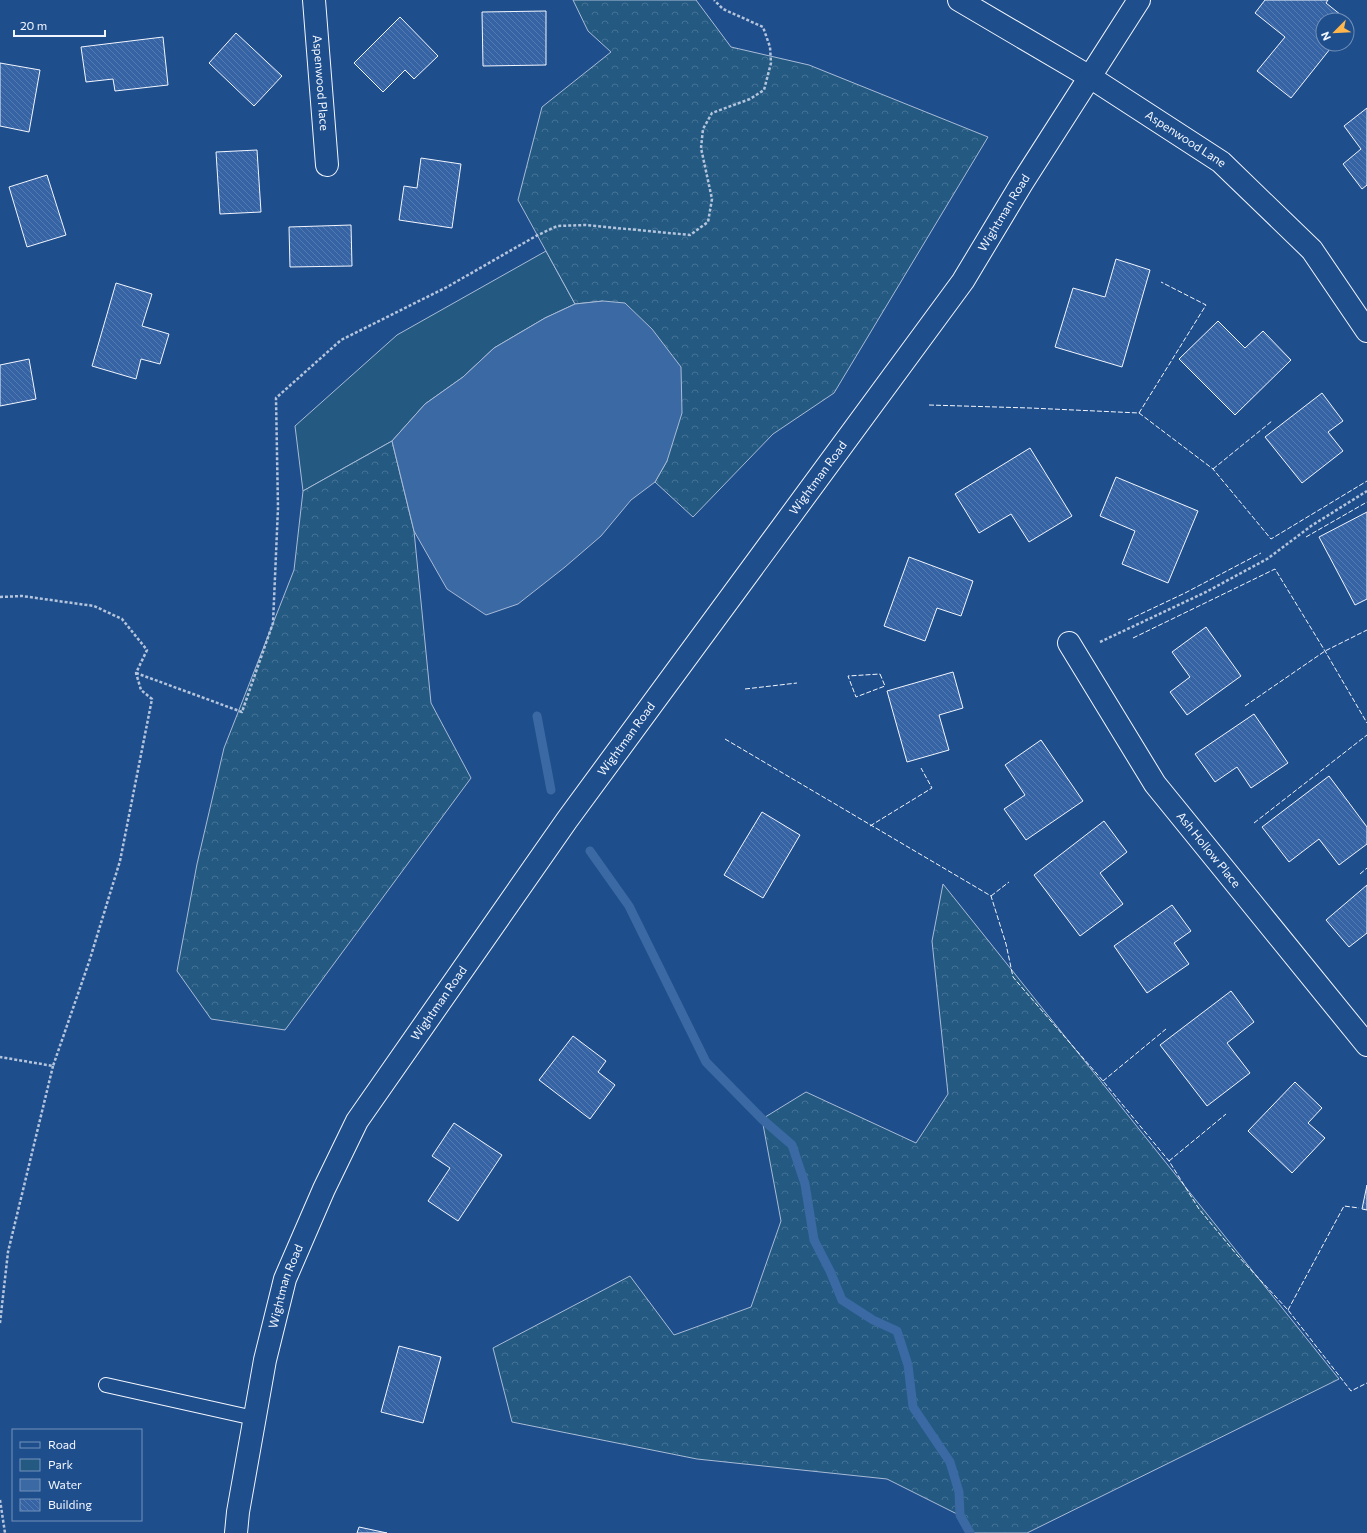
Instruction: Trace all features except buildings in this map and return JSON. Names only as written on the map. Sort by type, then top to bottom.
[{"type":"main road","name":"Aspenwood Place","points":[[314,0],[327,165]]},
{"type":"main road","name":"Aspenwood Lane","points":[[959,0],[1090,77],[1221,162],[1312,250],[1367,330]]},
{"type":"main road","name":"Wightman Road","points":[[236,1533],[238,1512],[265,1360],[285,1279],[324,1188],[357,1121],[567,820],[963,281],[1022,182],[1139,0]]},
{"type":"main road","name":"Ash Hollow Place","points":[[1072,647],[1155,784],[1367,1045]]},
{"type":"lane","points":[[106,1385],[254,1418]]},
{"type":"path","points":[[136,673],[242,712],[273,623],[278,508],[276,398],[341,340],[447,287],[536,236],[557,226],[584,225],[690,235],[708,222],[712,199],[701,148],[703,129],[712,113],[750,99],[764,90],[771,64],[770,46],[763,28],[723,9],[714,0]]},
{"type":"path","points":[[1072,647],[1120,633],[1199,595],[1267,559],[1311,526],[1367,491]]},
{"type":"path","points":[[0,597],[22,596],[94,606],[122,619],[147,650],[136,673],[141,690],[152,698],[120,861],[89,962],[52,1066],[8,1252],[0,1323]]},
{"type":"path","points":[[0,1057],[52,1066]]},
{"type":"path","points":[[0,1500],[5,1533]]},
{"type":"green space","points":[[573,0],[696,0],[731,47],[809,65],[988,137],[834,393],[773,434],[693,517],[655,482],[667,461],[603,301],[575,304],[518,200],[542,107],[611,52],[588,31]]},
{"type":"green space","points":[[546,251],[575,304],[545,318],[494,348],[463,377],[425,404],[392,441],[303,491],[295,426],[397,335]]},
{"type":"green space","points":[[392,441],[414,531],[431,703],[471,778],[285,1030],[211,1019],[177,971],[197,864],[224,748],[294,570],[303,491]]},
{"type":"green space","points":[[943,884],[1339,1379],[1027,1533],[970,1533],[959,1515],[887,1479],[697,1459],[512,1422],[493,1348],[630,1276],[674,1335],[751,1307],[781,1221],[762,1119],[806,1092],[916,1143],[948,1094],[932,941]]},
{"type":"water","points":[[603,301],[625,303],[652,329],[681,367],[682,413],[667,461],[655,482],[631,500],[601,536],[565,567],[518,604],[486,615],[447,589],[414,531],[392,441],[425,404],[463,377],[494,348],[545,318],[575,304]]},
{"type":"waterway","points":[[537,716],[551,790]]},
{"type":"waterway","points":[[590,851],[629,906],[706,1062],[762,1119],[792,1145],[805,1184],[814,1240],[830,1271],[842,1300],[873,1320],[897,1331],[908,1365],[913,1407],[950,1462],[959,1492],[960,1515],[970,1533]]},
{"type":"fence","points":[[1139,413],[1206,305],[1161,282]]},
{"type":"fence","points":[[929,405],[1139,413],[1213,469],[1271,539],[1367,481]]},
{"type":"fence","points":[[1213,469],[1272,421]]},
{"type":"fence","points":[[1306,537],[1367,502]]},
{"type":"fence","points":[[1128,620],[1185,593],[1261,553]]},
{"type":"fence","points":[[1133,638],[1275,569],[1367,723]]},
{"type":"fence","points":[[1245,706],[1325,651],[1367,630]]},
{"type":"fence","points":[[880,674],[885,686],[856,697],[848,676],[880,674]]},
{"type":"fence","points":[[745,689],[797,683]]},
{"type":"fence","points":[[1254,823],[1367,735]]},
{"type":"fence","points":[[725,739],[991,896],[1006,944],[1013,977],[1103,1081],[1169,1161],[1199,1209],[1237,1255],[1288,1310],[1351,1391],[1367,1383]]},
{"type":"fence","points":[[870,826],[932,788],[921,768]]},
{"type":"fence","points":[[1360,874],[1367,868]]},
{"type":"fence","points":[[991,896],[1009,882]]},
{"type":"fence","points":[[1103,1081],[1166,1029]]},
{"type":"fence","points":[[1169,1161],[1226,1114]]},
{"type":"fence","points":[[1288,1310],[1344,1206],[1359,1208]]}]
